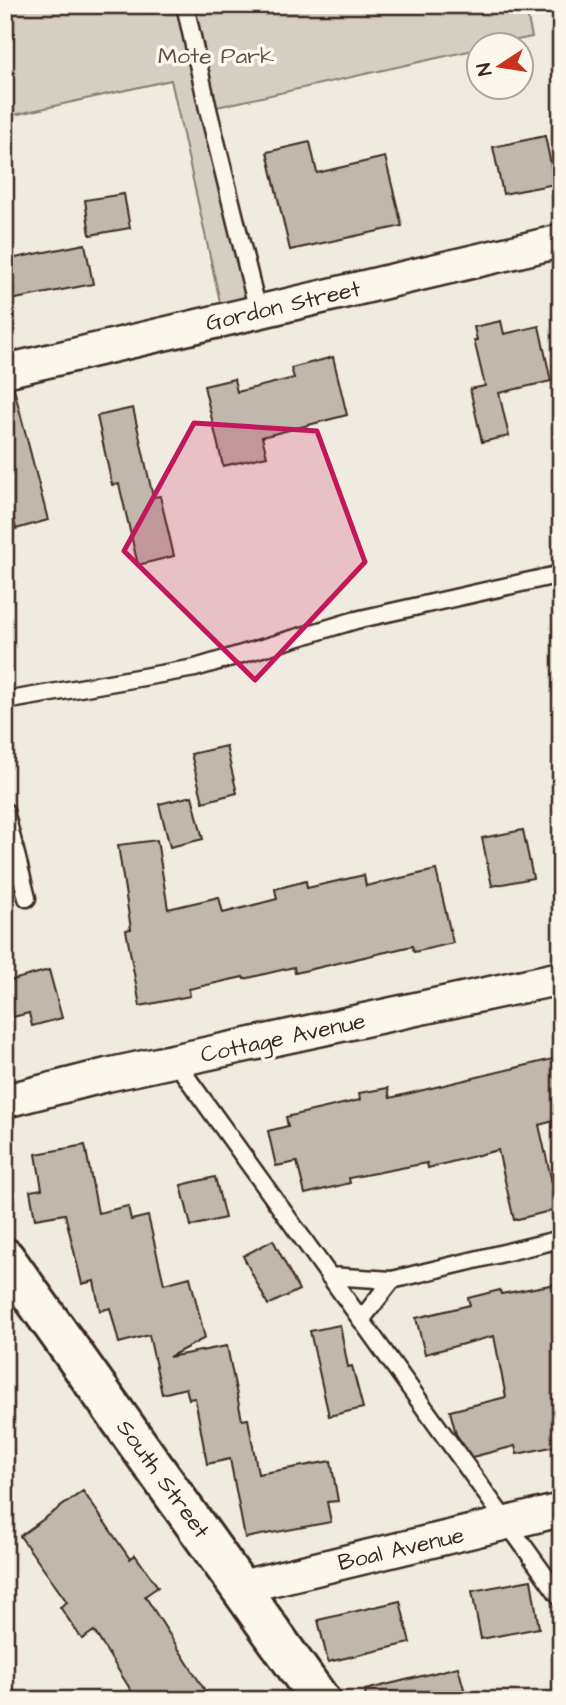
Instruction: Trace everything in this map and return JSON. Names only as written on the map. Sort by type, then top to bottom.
[{"type":"street","name":"Gordon Street","points":[[5,371],[561,241]]},
{"type":"street","name":"Cottage Avenue","points":[[5,1101],[175,1061],[561,978]]},
{"type":"street","name":"South Street","points":[[5,1258],[241,1587],[313,1697]]},
{"type":"street","name":"Boal Avenue","points":[[241,1587],[561,1510]]},
{"type":"lane","points":[[184,5],[258,312]]},
{"type":"lane","points":[[5,701],[195,668],[356,620],[561,574]]},
{"type":"lane","points":[[5,811],[27,898]]},
{"type":"lane","points":[[175,1061],[561,1598]]},
{"type":"lane","points":[[329,1276],[392,1280],[561,1239]]},
{"type":"lane","points":[[361,1320],[392,1280]]},
{"type":"highlighted area","points":[[194,423],[317,431],[365,562],[255,680],[124,551]]},
{"type":"green space","name":"Mote Park","points":[[5,5],[525,5],[531,32],[464,32],[464,52],[208,109],[258,311],[224,320],[171,80],[5,117]]},
{"type":"building","points":[[545,136],[555,184],[503,194],[493,147]]},
{"type":"building","points":[[310,142],[317,173],[385,157],[402,226],[290,250],[267,152]]},
{"type":"building","points":[[124,194],[130,228],[90,235],[85,200]]},
{"type":"building","points":[[85,244],[93,284],[5,301],[5,260]]},
{"type":"building","points":[[501,321],[504,334],[539,326],[551,381],[499,393],[509,436],[482,442],[470,389],[485,386],[474,340],[477,340],[474,327]]},
{"type":"building","points":[[333,357],[347,415],[262,437],[267,456],[223,466],[204,386],[234,379],[237,392],[294,378],[291,368]]},
{"type":"building","points":[[14,389],[48,520],[16,529],[5,486],[5,390]]},
{"type":"building","points":[[133,408],[153,497],[160,496],[174,556],[138,565],[119,484],[112,485],[97,416]]},
{"type":"building","points":[[226,746],[237,793],[203,802],[191,754]]},
{"type":"building","points":[[192,796],[203,839],[170,847],[159,804]]},
{"type":"building","points":[[523,830],[533,878],[492,886],[482,838]]},
{"type":"building","points":[[157,840],[168,909],[219,897],[223,913],[277,899],[275,889],[306,881],[307,888],[364,875],[366,886],[436,870],[453,943],[414,952],[412,946],[295,973],[294,967],[244,979],[243,977],[189,989],[190,996],[140,1006],[126,930],[131,929],[118,845]]},
{"type":"building","points":[[49,970],[62,1018],[32,1026],[29,1013],[5,1019],[5,982]]},
{"type":"building","points":[[561,1057],[561,1119],[539,1125],[558,1209],[514,1220],[498,1150],[428,1168],[427,1163],[349,1178],[350,1183],[305,1194],[297,1162],[276,1166],[268,1131],[288,1126],[286,1117],[360,1100],[359,1093],[388,1088],[390,1098]]},
{"type":"building","points":[[85,1145],[98,1213],[128,1206],[131,1220],[148,1216],[164,1284],[190,1277],[205,1338],[169,1357],[227,1346],[242,1420],[248,1419],[258,1474],[331,1461],[338,1501],[327,1502],[331,1522],[245,1538],[230,1459],[207,1464],[195,1398],[189,1399],[186,1388],[162,1394],[149,1335],[119,1343],[110,1308],[100,1311],[94,1281],[82,1284],[65,1214],[35,1219],[30,1191],[42,1189],[36,1154]]},
{"type":"building","points":[[215,1177],[225,1218],[191,1226],[181,1185]]},
{"type":"building","points":[[273,1240],[299,1290],[268,1305],[243,1256]]},
{"type":"building","points":[[561,1283],[561,1445],[517,1454],[515,1446],[472,1457],[456,1434],[450,1411],[506,1397],[494,1336],[425,1354],[416,1318],[470,1305],[468,1298],[500,1290],[501,1294]]},
{"type":"building","points":[[340,1325],[348,1367],[352,1366],[363,1408],[329,1416],[310,1331]]},
{"type":"building","points":[[83,1491],[130,1559],[135,1555],[158,1587],[145,1596],[211,1700],[137,1700],[94,1631],[82,1639],[60,1607],[67,1602],[20,1536]]},
{"type":"building","points":[[531,1580],[539,1628],[481,1639],[472,1591]]},
{"type":"building","points":[[400,1601],[410,1643],[328,1662],[318,1620]]},
{"type":"building","points":[[458,1667],[467,1700],[366,1700],[365,1690]]}]
